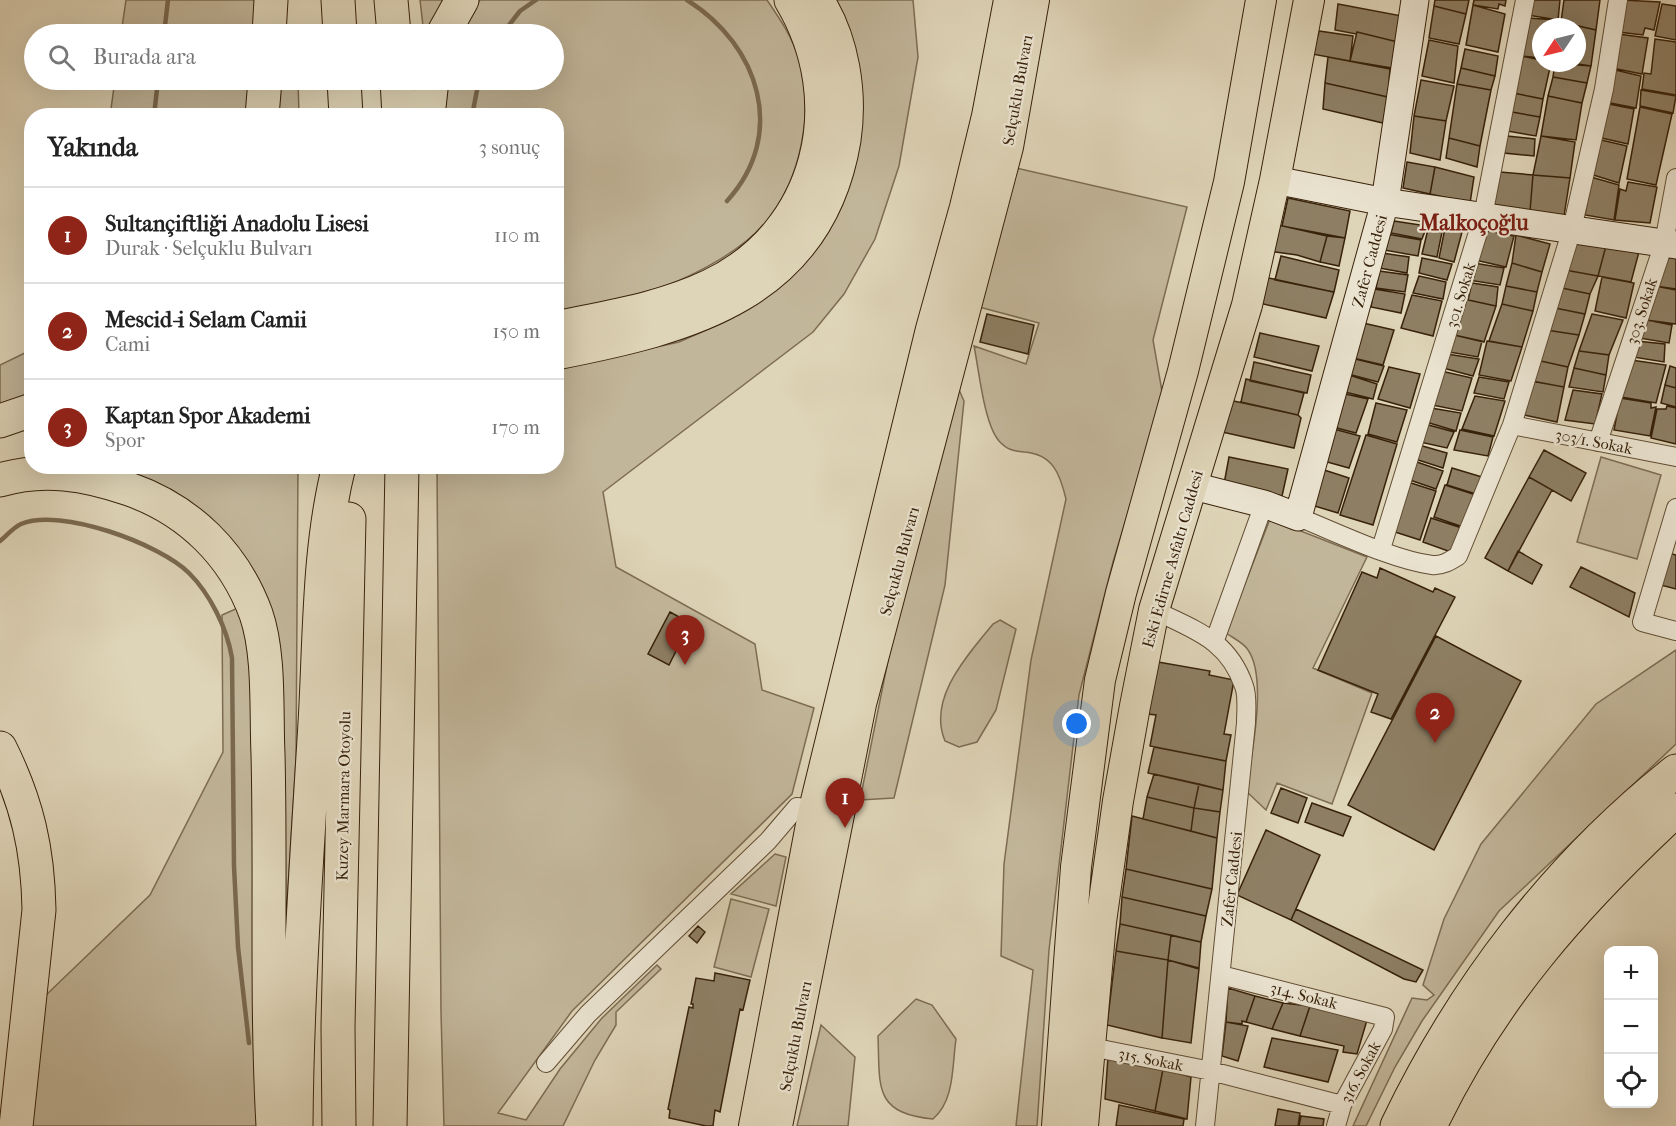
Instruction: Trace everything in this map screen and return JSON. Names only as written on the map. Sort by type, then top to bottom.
[{"type":"highway","points":[[270,24],[271,0]]},
{"type":"highway","points":[[338,0],[339,24]]},
{"type":"highway","points":[[392,0],[393,24]]},
{"type":"highway","points":[[449,24],[462,0]]},
{"type":"highway","points":[[564,326],[660,304],[711,285],[757,253],[791,215],[815,166],[823,114],[817,57],[791,0]]},
{"type":"highway","points":[[564,351],[651,332],[698,318],[753,288],[775,270],[818,219],[840,162],[846,126],[847,93],[836,42],[817,0]]},
{"type":"highway","points":[[263,108],[264,90]]},
{"type":"highway","points":[[345,90],[346,108]]},
{"type":"highway","points":[[397,90],[398,108]]},
{"type":"highway","points":[[429,108],[431,90]]},
{"type":"highway","points":[[0,421],[24,413]]},
{"type":"highway","points":[[0,435],[24,431]]},
{"type":"highway","points":[[0,468],[24,460]]},
{"type":"highway","points":[[0,480],[28,474]]},
{"type":"highway","points":[[68,474],[108,482],[149,496],[201,529],[222,552],[249,596],[262,635],[266,706],[269,1053],[273,1126]]},
{"type":"highway","points":[[296,1126],[297,1017],[322,589],[332,495],[337,474]]},
{"type":"highway","name":"Kuzey Marmara Otoyolu","points":[[339,1126],[338,1028],[350,474]]},
{"type":"highway","points":[[390,1126],[402,474]]},
{"type":"highway","points":[[0,748],[27,812],[39,880],[39,910],[16,1126]]},
{"type":"highway","points":[[1397,1126],[1427,1066],[1492,965],[1560,880],[1600,838],[1672,783]]},
{"type":"highway","points":[[1430,1126],[1464,1061],[1521,974],[1581,902],[1672,783]]},
{"type":"highway","points":[[0,798],[12,834],[18,893],[0,1072]]},
{"type":"main road","name":"Selçuklu Bulvarı","points":[[754,1126],[814,810],[931,328],[974,173],[1009,0]]},
{"type":"main road","name":"Selçuklu Bulvarı","points":[[777,1126],[861,704],[1008,147],[1034,0]]},
{"type":"main road","points":[[1057,1126],[1076,867],[1100,680],[1124,582],[1183,371],[1236,141],[1261,0]]},
{"type":"main road","name":"Eski Edirne Asfaltı Caddesi","points":[[1083,1126],[1101,922],[1118,801],[1154,610],[1247,305],[1275,180],[1309,0]]},
{"type":"street","name":"Zafer Caddesi","points":[[1299,517],[1385,202],[1414,0]]},
{"type":"street","name":"301. Sokak","points":[[1381,549],[1483,216],[1512,80],[1525,0]]},
{"type":"street","points":[[1192,486],[1264,504],[1381,549],[1434,565],[1449,563],[1458,556],[1512,425],[1572,229],[1604,88],[1618,0]]},
{"type":"street","name":"303. Sokak","points":[[1598,442],[1670,244],[1676,178]]},
{"type":"street","points":[[1275,180],[1385,202],[1670,244]]},
{"type":"street","name":"303/1. Sokak","points":[[1512,425],[1676,457]]},
{"type":"street","points":[[1215,640],[1264,504]]},
{"type":"street","points":[[1676,508],[1642,622],[1676,631]]},
{"type":"street","name":"Zafer Caddesi","points":[[1154,610],[1215,640],[1231,660],[1245,687],[1246,723],[1205,1126]]},
{"type":"street","points":[[546,1064],[588,1014],[768,841],[797,807],[814,810]]},
{"type":"street","name":"314. Sokak","points":[[1221,975],[1385,1017]]},
{"type":"street","name":"316. Sokak","points":[[1336,1126],[1342,1105],[1383,1029],[1385,1017]]},
{"type":"street","name":"315. Sokak","points":[[1091,1047],[1211,1071],[1342,1105]]},
{"type":"shaded area","points":[[126,0],[259,0],[258,24],[122,24]]},
{"type":"shaded area","points":[[420,0],[444,0],[432,24],[423,24]]},
{"type":"shaded area","points":[[480,0],[767,0],[793,44],[799,60],[805,101],[804,123],[796,165],[779,204],[767,221],[750,238],[731,253],[689,276],[642,293],[564,310],[564,108],[437,108],[441,90],[564,90],[564,24],[464,24]]},
{"type":"shaded area","points":[[831,0],[913,0],[918,57],[899,166],[875,239],[844,294],[813,332],[603,492],[616,567],[755,644],[762,690],[814,708],[792,794],[572,1011],[498,1113],[526,1120],[560,1069],[602,1018],[657,965],[661,969],[616,1012],[616,1025],[595,1060],[563,1126],[444,1126],[437,474],[564,474],[564,367],[679,342],[722,323],[757,303],[808,257],[830,226],[849,172]]},
{"type":"shaded area","points":[[114,90],[253,90],[250,108],[111,108]]},
{"type":"shaded area","points":[[273,90],[298,90],[299,108],[272,108]]},
{"type":"shaded area","points":[[1016,168],[1187,207],[1153,340],[1163,397],[1113,562],[1079,695],[1049,950],[1037,1126],[1016,1126],[1033,970],[1001,956],[1004,864],[1031,660],[1066,499],[1058,474],[1048,461],[1034,454],[1008,448],[999,441],[994,433],[986,410],[974,346],[1026,364],[1039,323],[979,307]]},
{"type":"shaded area","points":[[24,353],[24,401],[0,410],[0,365]]},
{"type":"shaded area","points":[[957,385],[964,401],[945,585],[894,798],[860,800],[901,596]]},
{"type":"shaded area","points":[[1601,457],[1661,475],[1637,559],[1577,542]]},
{"type":"shaded area","points":[[102,474],[298,474],[296,759],[282,983],[253,585]]},
{"type":"shaded area","points":[[1270,519],[1367,557],[1313,668],[1372,693],[1332,804],[1277,783],[1266,810],[1246,791],[1256,719],[1257,679],[1254,663],[1246,647],[1226,633]]},
{"type":"shaded area","points":[[240,607],[253,643],[261,1126],[29,1126],[45,996],[150,895],[223,752],[222,615]]},
{"type":"shaded area","points":[[1000,620],[1016,629],[996,710],[977,742],[959,747],[945,741],[941,725],[941,709],[946,693],[972,649],[993,624]]},
{"type":"shaded area","points":[[1676,650],[1676,744],[1499,911],[1422,1021],[1395,1067],[1366,1126],[1353,1126],[1412,998],[1427,1000],[1434,995],[1423,985],[1444,919],[1481,844],[1596,704]]},
{"type":"shaded area","points":[[775,854],[786,857],[776,906],[731,894]]},
{"type":"shaded area","points":[[731,899],[769,909],[751,977],[714,967]]},
{"type":"shaded area","points":[[916,999],[932,1005],[956,1039],[949,1092],[940,1111],[933,1119],[899,1111],[890,1104],[880,1083],[878,1036]]},
{"type":"shaded area","points":[[821,1025],[855,1057],[848,1126],[797,1126]]},
{"type":"building","points":[[1435,0],[1469,0],[1466,14],[1434,6]]},
{"type":"building","points":[[1474,0],[1506,0],[1505,6],[1499,4],[1498,9],[1473,5]]},
{"type":"building","points":[[1530,0],[1560,0],[1558,18],[1527,15]]},
{"type":"building","points":[[1564,0],[1600,0],[1596,30],[1586,28],[1586,18],[1562,18]]},
{"type":"building","points":[[1622,0],[1660,2],[1654,30],[1645,28],[1643,35],[1618,32]]},
{"type":"building","points":[[1338,4],[1402,16],[1398,42],[1357,32],[1356,34],[1335,30]]},
{"type":"building","points":[[1662,4],[1676,6],[1676,40],[1655,36]]},
{"type":"building","points":[[1473,5],[1505,14],[1498,52],[1466,45]]},
{"type":"building","points":[[1434,6],[1466,14],[1459,44],[1429,38]]},
{"type":"building","points":[[1528,18],[1532,18],[1532,57],[1521,56]]},
{"type":"building","points":[[1586,28],[1596,30],[1591,66],[1586,65]]},
{"type":"building","points":[[1319,31],[1353,36],[1350,61],[1312,54],[1312,35],[1318,36]]},
{"type":"building","points":[[1357,32],[1398,42],[1392,68],[1350,61]]},
{"type":"building","points":[[1618,34],[1648,38],[1642,74],[1612,68]]},
{"type":"building","points":[[1655,39],[1676,42],[1676,95],[1642,89],[1644,73],[1651,74]]},
{"type":"building","points":[[1429,40],[1458,46],[1454,83],[1422,76]]},
{"type":"building","points":[[1465,49],[1498,56],[1495,76],[1461,68]]},
{"type":"building","points":[[1521,56],[1532,58],[1532,72],[1549,72],[1543,99],[1513,93]]},
{"type":"building","points":[[1328,57],[1390,69],[1388,97],[1325,83]]},
{"type":"building","points":[[1586,66],[1591,66],[1587,83],[1553,77],[1554,72],[1586,72]]},
{"type":"building","points":[[1461,68],[1495,76],[1491,90],[1457,84]]},
{"type":"building","points":[[1611,69],[1641,76],[1636,108],[1605,102]]},
{"type":"building","points":[[1553,77],[1587,83],[1582,103],[1548,96]]},
{"type":"building","points":[[1421,80],[1454,86],[1446,121],[1414,116]]},
{"type":"building","points":[[1325,83],[1388,97],[1383,123],[1323,109]]},
{"type":"building","points":[[1457,84],[1491,90],[1480,146],[1449,138]]},
{"type":"building","points":[[1641,90],[1676,96],[1673,113],[1640,106]]},
{"type":"building","points":[[1513,93],[1543,99],[1540,117],[1512,112]]},
{"type":"building","points":[[1548,96],[1582,103],[1576,140],[1541,136]]},
{"type":"building","points":[[1604,103],[1634,109],[1628,144],[1597,137]]},
{"type":"building","points":[[1640,107],[1672,114],[1656,185],[1627,179]]},
{"type":"building","points":[[1512,112],[1540,117],[1536,136],[1507,131]]},
{"type":"building","points":[[1414,116],[1446,121],[1440,160],[1410,153]]},
{"type":"building","points":[[1507,136],[1535,139],[1534,156],[1504,153]]},
{"type":"building","points":[[1541,136],[1575,142],[1570,178],[1533,175]]},
{"type":"building","points":[[1449,138],[1480,146],[1477,167],[1446,158]]},
{"type":"building","points":[[1597,139],[1627,146],[1619,183],[1590,174]]},
{"type":"building","points":[[1407,162],[1435,167],[1430,194],[1403,188]]},
{"type":"building","points":[[1435,167],[1474,177],[1470,203],[1430,194]]},
{"type":"building","points":[[1500,172],[1533,175],[1530,211],[1491,205]]},
{"type":"building","points":[[1533,175],[1570,178],[1564,216],[1530,211]]},
{"type":"building","points":[[1591,177],[1619,185],[1614,220],[1585,215]]},
{"type":"building","points":[[1628,182],[1657,187],[1650,223],[1615,220],[1620,189],[1626,191]]},
{"type":"building","points":[[1288,198],[1350,211],[1345,238],[1282,226]]},
{"type":"building","points":[[1394,221],[1427,226],[1422,239],[1391,233]]},
{"type":"building","points":[[1274,224],[1327,236],[1320,262],[1297,255],[1269,251]]},
{"type":"building","points":[[1429,225],[1443,227],[1437,257],[1422,254]]},
{"type":"building","points":[[1445,228],[1462,232],[1454,262],[1439,258]]},
{"type":"building","points":[[1484,230],[1514,236],[1506,267],[1475,260]]},
{"type":"building","points":[[1387,234],[1421,240],[1418,256],[1384,250]]},
{"type":"building","points":[[1516,235],[1550,244],[1542,272],[1512,263]]},
{"type":"building","points":[[1327,236],[1345,238],[1339,266],[1320,262]]},
{"type":"building","points":[[1574,238],[1607,242],[1598,276],[1565,270]]},
{"type":"building","points":[[1607,242],[1640,248],[1631,282],[1598,276]]},
{"type":"building","points":[[1382,253],[1409,257],[1407,273],[1379,268]]},
{"type":"building","points":[[1664,253],[1676,256],[1676,289],[1655,286]]},
{"type":"building","points":[[1281,256],[1339,270],[1334,292],[1275,280]]},
{"type":"building","points":[[1422,258],[1452,264],[1447,280],[1419,273]]},
{"type":"building","points":[[1474,263],[1504,268],[1500,285],[1468,280]]},
{"type":"building","points":[[1512,263],[1542,272],[1537,292],[1506,286]]},
{"type":"building","points":[[1565,270],[1598,276],[1590,294],[1562,288]]},
{"type":"building","points":[[1379,271],[1408,275],[1405,292],[1376,288]]},
{"type":"building","points":[[1419,276],[1446,282],[1443,299],[1413,293]]},
{"type":"building","points":[[1264,277],[1334,292],[1326,318],[1259,303]]},
{"type":"building","points":[[1602,277],[1634,283],[1626,318],[1595,311]]},
{"type":"building","points":[[1472,283],[1498,287],[1496,306],[1468,300]]},
{"type":"building","points":[[1506,286],[1537,292],[1533,311],[1502,304]]},
{"type":"building","points":[[1655,286],[1676,290],[1676,324],[1646,320]]},
{"type":"building","points":[[1562,288],[1590,294],[1585,314],[1555,308]]},
{"type":"building","points":[[1374,289],[1405,294],[1401,313],[1371,307]]},
{"type":"building","points":[[1412,295],[1442,301],[1433,336],[1401,328]]},
{"type":"building","points":[[1464,299],[1496,306],[1484,342],[1454,335]]},
{"type":"building","points":[[1502,304],[1533,311],[1522,347],[1489,341]]},
{"type":"building","points":[[1555,308],[1585,314],[1579,335],[1546,330]]},
{"type":"building","points":[[987,314],[1034,325],[1028,354],[980,342]]},
{"type":"building","points":[[1592,314],[1623,320],[1609,355],[1579,351]]},
{"type":"building","points":[[1642,319],[1672,325],[1669,343],[1639,338]]},
{"type":"building","points":[[1363,323],[1394,330],[1383,365],[1353,358]]},
{"type":"building","points":[[1546,330],[1579,335],[1568,367],[1536,360]]},
{"type":"building","points":[[1260,333],[1319,346],[1312,371],[1254,357]]},
{"type":"building","points":[[1454,335],[1482,341],[1478,357],[1449,352]]},
{"type":"building","points":[[1487,341],[1522,347],[1511,381],[1479,375]]},
{"type":"building","points":[[1636,341],[1665,344],[1664,362],[1633,357]]},
{"type":"building","points":[[1579,351],[1609,355],[1606,375],[1574,368]]},
{"type":"building","points":[[1447,354],[1479,359],[1473,376],[1443,368]]},
{"type":"building","points":[[1351,358],[1384,366],[1378,382],[1348,374]]},
{"type":"building","points":[[1536,360],[1568,367],[1564,387],[1530,381]]},
{"type":"building","points":[[1631,360],[1666,365],[1656,403],[1621,397]]},
{"type":"building","points":[[1254,362],[1311,375],[1307,393],[1250,381]]},
{"type":"building","points":[[1670,366],[1676,368],[1676,388],[1665,385]]},
{"type":"building","points":[[1389,367],[1420,374],[1410,408],[1378,399]]},
{"type":"building","points":[[1574,368],[1606,375],[1603,392],[1569,387]]},
{"type":"building","points":[[1441,371],[1472,378],[1462,411],[1432,405]]},
{"type":"building","points":[[1346,374],[1377,384],[1373,399],[1341,391]]},
{"type":"building","points":[[1479,377],[1509,382],[1504,399],[1474,393]]},
{"type":"building","points":[[1246,379],[1304,393],[1298,415],[1241,402]]},
{"type":"building","points":[[1532,381],[1564,387],[1557,422],[1524,415]]},
{"type":"building","points":[[1665,385],[1676,388],[1676,407],[1661,403]]},
{"type":"building","points":[[1573,390],[1602,394],[1595,424],[1565,420]]},
{"type":"building","points":[[1341,393],[1368,399],[1356,433],[1329,426]]},
{"type":"building","points":[[1475,396],[1505,401],[1494,436],[1462,429]]},
{"type":"building","points":[[1620,398],[1651,403],[1651,408],[1656,407],[1650,436],[1614,430]]},
{"type":"building","points":[[1229,400],[1298,415],[1301,418],[1294,448],[1222,432]]},
{"type":"building","points":[[1376,403],[1407,410],[1397,442],[1368,434]]},
{"type":"building","points":[[1667,406],[1676,408],[1676,444],[1651,438],[1657,409],[1666,409]]},
{"type":"building","points":[[1431,408],[1461,413],[1456,431],[1426,422]]},
{"type":"building","points":[[1425,424],[1454,432],[1447,448],[1420,442]]},
{"type":"building","points":[[1330,428],[1360,436],[1349,468],[1320,460]]},
{"type":"building","points":[[1460,430],[1493,437],[1488,456],[1454,450]]},
{"type":"building","points":[[1366,435],[1397,444],[1373,525],[1340,515]]},
{"type":"building","points":[[1419,445],[1447,453],[1443,468],[1415,459]]},
{"type":"building","points":[[1544,450],[1586,473],[1571,501],[1529,477]]},
{"type":"building","points":[[1229,457],[1288,469],[1282,496],[1224,484]]},
{"type":"building","points":[[1414,461],[1443,471],[1436,489],[1407,479]]},
{"type":"building","points":[[1318,468],[1349,478],[1338,513],[1308,504]]},
{"type":"building","points":[[1452,468],[1482,477],[1476,494],[1447,485]]},
{"type":"building","points":[[1529,477],[1552,490],[1508,571],[1485,558]]},
{"type":"building","points":[[1408,482],[1436,491],[1420,540],[1392,531]]},
{"type":"building","points":[[1445,485],[1476,495],[1466,528],[1434,517]]},
{"type":"building","points":[[1431,518],[1465,529],[1460,546],[1448,551],[1423,542]]},
{"type":"building","points":[[1518,551],[1542,565],[1532,584],[1508,571]]},
{"type":"building","points":[[1665,552],[1676,555],[1676,589],[1657,584]]},
{"type":"building","points":[[1581,567],[1635,593],[1629,617],[1570,587]]},
{"type":"building","points":[[1380,568],[1433,592],[1435,588],[1455,597],[1391,719],[1371,712],[1378,694],[1318,670],[1362,572],[1377,578]]},
{"type":"building","points":[[670,612],[690,623],[669,665],[648,654]]},
{"type":"building","points":[[1436,636],[1521,681],[1434,850],[1348,805]]},
{"type":"building","points":[[1158,662],[1210,671],[1209,675],[1234,680],[1224,734],[1231,735],[1226,761],[1150,746],[1156,715],[1148,714]]},
{"type":"building","points":[[1154,747],[1226,761],[1223,790],[1148,773]]},
{"type":"building","points":[[1154,774],[1199,784],[1194,808],[1147,797]]},
{"type":"building","points":[[1199,784],[1223,790],[1220,812],[1194,808]]},
{"type":"building","points":[[1281,788],[1307,798],[1298,823],[1271,813]]},
{"type":"building","points":[[1147,797],[1194,808],[1191,831],[1143,819]]},
{"type":"building","points":[[1312,803],[1351,817],[1343,836],[1305,822]]},
{"type":"building","points":[[1194,808],[1220,812],[1217,838],[1191,831]]},
{"type":"building","points":[[1132,816],[1217,838],[1212,889],[1126,869]]},
{"type":"building","points":[[1266,830],[1320,855],[1291,920],[1237,895]]},
{"type":"building","points":[[1126,869],[1212,889],[1206,916],[1122,897]]},
{"type":"building","points":[[1122,897],[1206,916],[1201,942],[1120,924]]},
{"type":"building","points":[[1296,909],[1423,970],[1416,982],[1404,979],[1291,920]]},
{"type":"building","points":[[1120,924],[1171,935],[1168,960],[1116,951]]},
{"type":"building","points":[[698,926],[705,932],[697,943],[689,936]]},
{"type":"building","points":[[1171,935],[1201,942],[1199,968],[1168,960]]},
{"type":"building","points":[[1116,951],[1168,960],[1162,1038],[1107,1025]]},
{"type":"building","points":[[1168,960],[1199,969],[1191,1043],[1162,1038]]},
{"type":"building","points":[[715,973],[750,980],[743,1010],[740,1009],[720,1112],[715,1110],[713,1126],[706,1126],[669,1118],[670,1110],[668,1109],[689,1007],[693,1008],[691,1004],[696,978],[714,981]]},
{"type":"building","points":[[1228,988],[1255,996],[1246,1022],[1242,1021],[1242,1024],[1226,1022]]},
{"type":"building","points":[[1255,996],[1283,1003],[1272,1029],[1246,1022]]},
{"type":"building","points":[[1283,1003],[1310,1006],[1300,1036],[1272,1029]]},
{"type":"building","points":[[1310,1006],[1367,1020],[1357,1054],[1343,1052],[1344,1046],[1300,1036]]},
{"type":"building","points":[[1226,1022],[1248,1026],[1238,1061],[1222,1056]]},
{"type":"building","points":[[1272,1038],[1338,1050],[1328,1082],[1264,1067]]},
{"type":"building","points":[[1108,1057],[1163,1069],[1155,1111],[1105,1099]]},
{"type":"building","points":[[1163,1069],[1191,1077],[1187,1119],[1155,1111]]},
{"type":"building","points":[[1119,1105],[1184,1119],[1183,1126],[1116,1126]]},
{"type":"building","points":[[1278,1109],[1300,1113],[1298,1126],[1275,1126]]},
{"type":"building","points":[[1301,1116],[1324,1119],[1323,1126],[1299,1126]]},
{"type":"waterway","points":[[165,24],[168,0]]},
{"type":"waterway","points":[[510,24],[520,11],[536,0]]},
{"type":"waterway","points":[[687,0],[712,19],[732,41],[747,66],[757,92],[760,120],[757,148],[746,175],[727,201]]},
{"type":"waterway","points":[[155,108],[157,90]]},
{"type":"waterway","points":[[474,108],[477,90]]},
{"type":"waterway","points":[[0,541],[18,525],[38,520],[60,520],[109,531],[133,540],[175,562],[197,581],[216,612],[226,635],[232,658],[234,866],[238,947],[249,1043]]},
{"type":"place","name":"Kaptan Spor Akademi","points":[[685,665]]},
{"type":"place","name":"Mescid-i Selam Camii","points":[[1435,743]]},
{"type":"place","name":"Sultançiftliği Anadolu Lisesi","points":[[845,828]]},
{"type":"district","name":"Malkoçoğlu","points":[[1474,222]]}]
